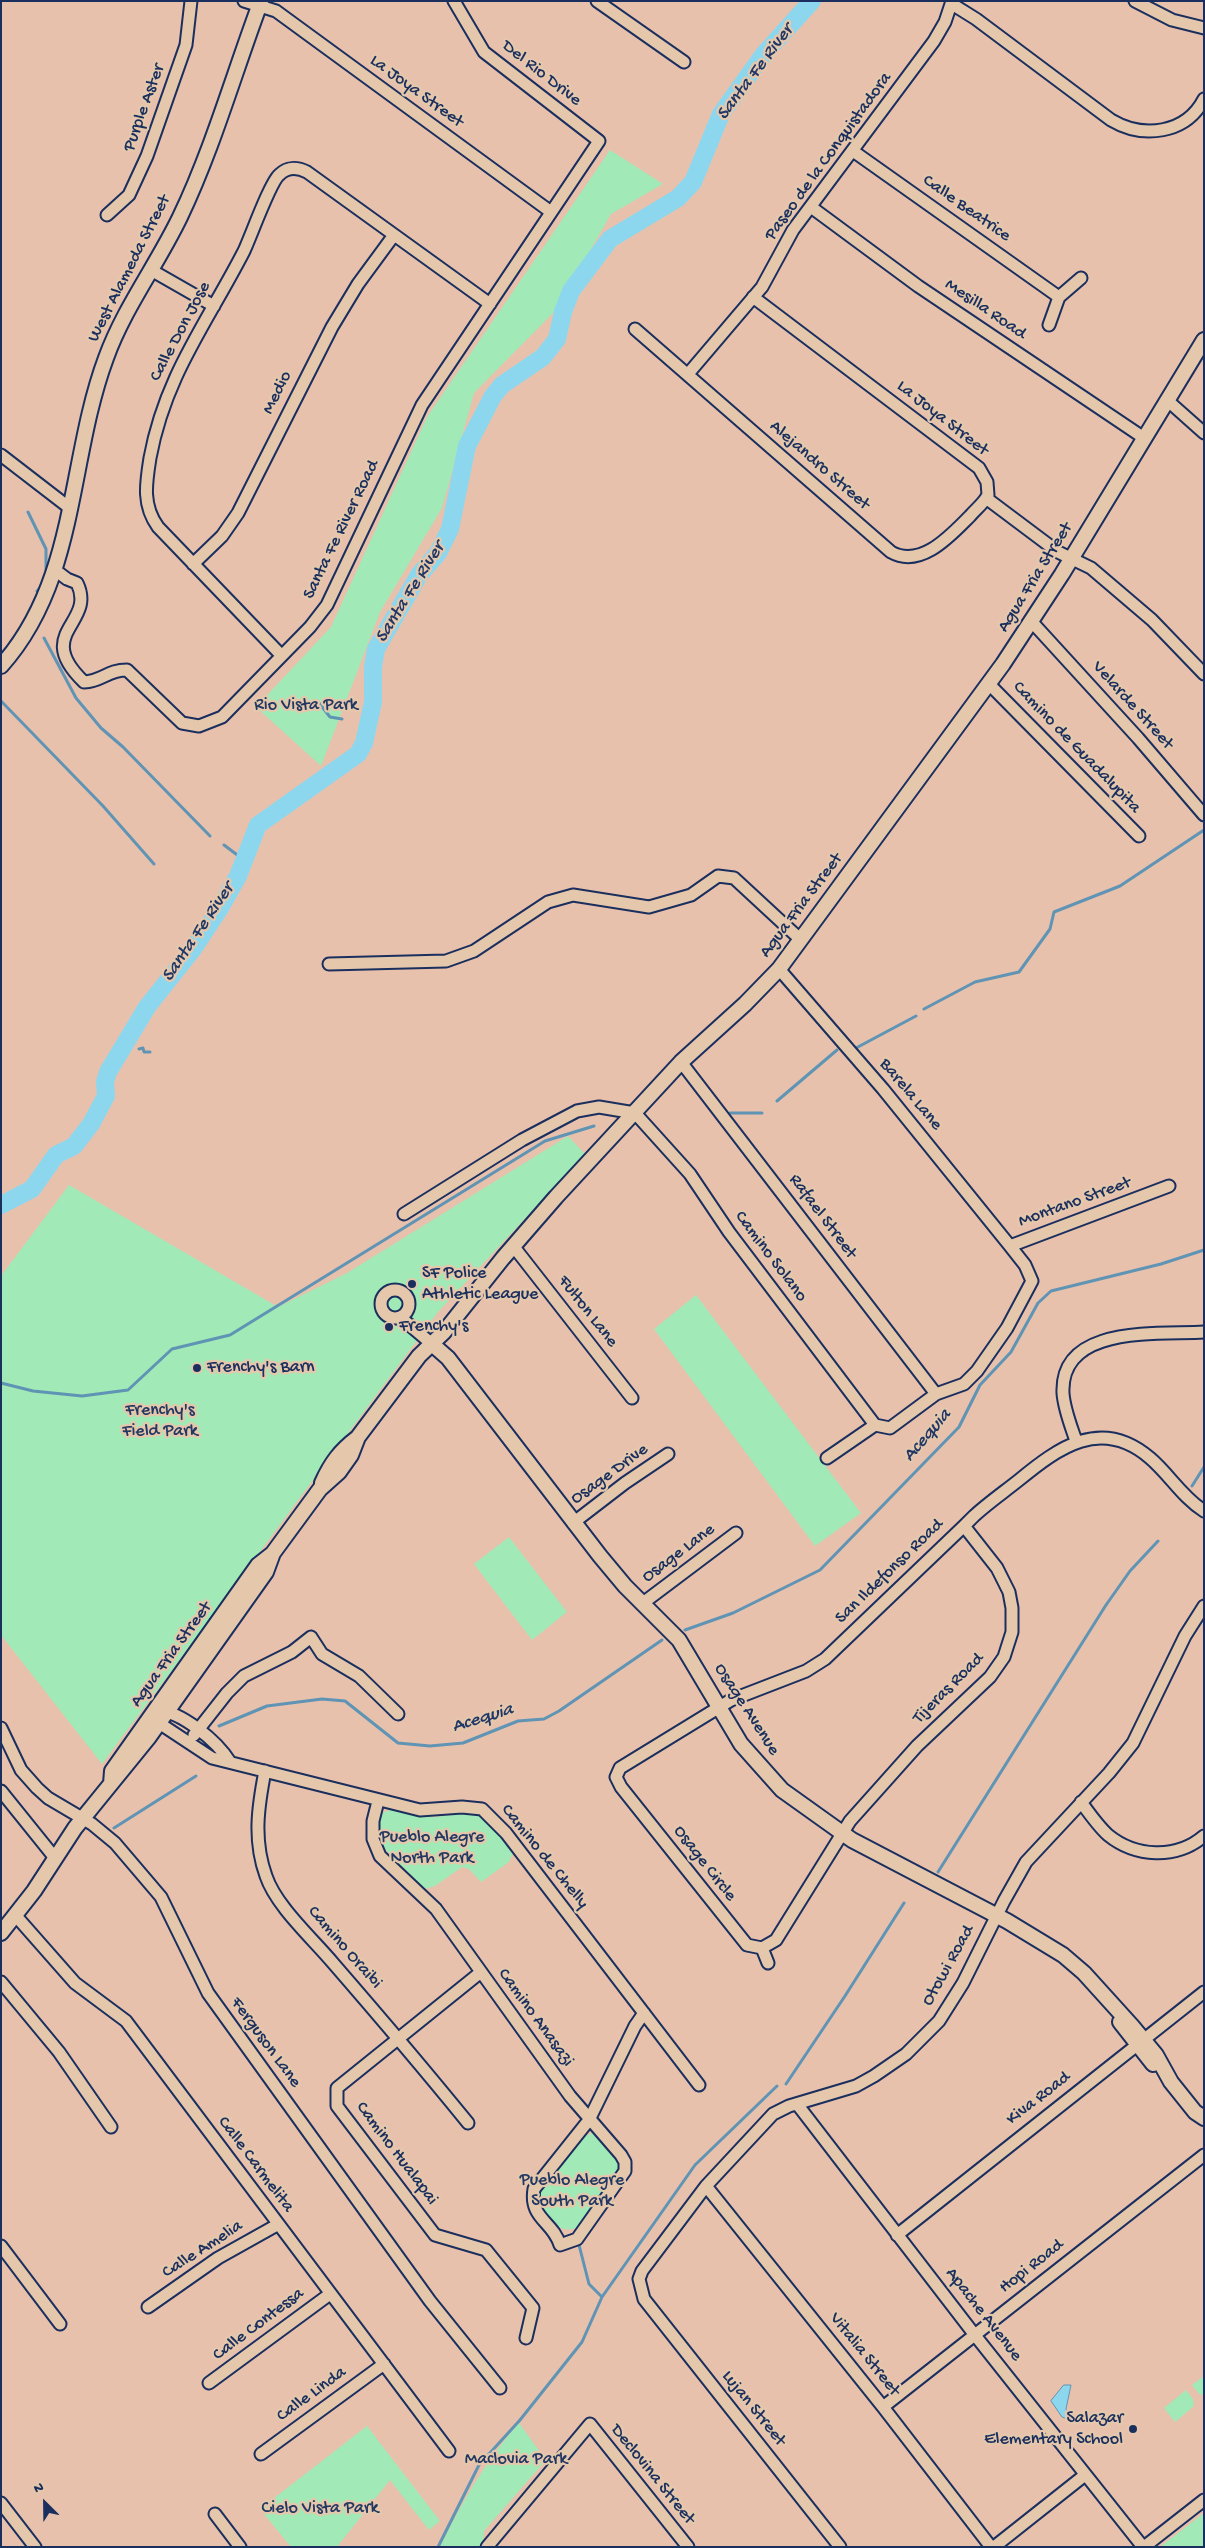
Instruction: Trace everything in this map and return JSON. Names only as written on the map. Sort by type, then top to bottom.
[{"type":"street","name":"Purple Aster","points":[[106,215],[129,195],[147,156],[186,45],[191,1]]},
{"type":"street","name":"La Joya Street","points":[[244,1],[260,4],[276,12],[551,212]]},
{"type":"street","name":"Del Rio Drive","points":[[454,1],[484,52],[599,141]]},
{"type":"street","points":[[597,1],[684,62]]},
{"type":"street","points":[[1135,1],[1172,20],[1204,28]]},
{"type":"street","points":[[952,3],[1111,120],[1128,129],[1157,132],[1174,126],[1190,117],[1204,99]]},
{"type":"street","name":"Paseo de la Conquistadora","points":[[688,374],[764,284],[793,230],[934,41],[952,3]]},
{"type":"street","name":"West Alameda Street","points":[[1,666],[30,628],[47,595],[55,570],[92,405],[102,369],[122,322],[177,223],[198,176],[260,4]]},
{"type":"street","name":"Santa Fe River Road","points":[[55,570],[67,579],[77,583],[82,593],[80,608],[64,637],[64,651],[69,668],[84,682],[95,681],[115,670],[127,670],[182,723],[199,726],[222,717],[316,620],[334,595],[422,405],[599,141]]},
{"type":"street","name":"Calle Beatrice","points":[[853,151],[1059,297]]},
{"type":"street","name":"Calle Don Jose","points":[[281,655],[154,522],[148,508],[146,485],[157,427],[169,388],[250,238],[275,180],[288,164],[307,172],[490,304]]},
{"type":"street","name":"Mesilla Road","points":[[811,207],[918,286],[1144,438]]},
{"type":"street","name":"Medio","points":[[193,564],[222,536],[238,513],[332,326],[394,235]]},
{"type":"street","points":[[151,270],[214,306]]},
{"type":"street","points":[[1049,325],[1059,297],[1081,278]]},
{"type":"street","name":"La Joya Street","points":[[754,297],[972,461],[982,472],[987,482],[988,491],[986,498]]},
{"type":"street","name":"Alejandro Street","points":[[635,329],[896,555],[914,556],[941,543],[986,498]]},
{"type":"street","name":"Agua Fria Street","points":[[1,1933],[16,1916],[55,1858],[111,1784],[112,1770],[161,1714],[258,1565],[273,1553],[320,1489],[330,1465],[342,1450],[358,1437],[419,1356],[444,1332],[556,1198],[681,1062],[746,1004],[779,969],[801,940],[945,740],[989,684],[1032,622],[1204,340]]},
{"type":"street","points":[[1167,400],[1204,433]]},
{"type":"street","points":[[1,455],[70,508]]},
{"type":"street","points":[[986,498],[1058,552],[1091,568],[1145,614],[1204,674]]},
{"type":"street","name":"Velarde Street","points":[[1032,622],[1138,738],[1204,815]]},
{"type":"street","name":"Camino de Guadalupita","points":[[989,684],[1138,836]]},
{"type":"street","points":[[329,964],[446,961],[474,951],[548,902],[574,895],[649,907],[691,895],[718,876],[734,878],[801,940]]},
{"type":"street","name":"Barela Lane","points":[[779,969],[883,1089],[1010,1246]]},
{"type":"street","name":"Rafael Street","points":[[681,1062],[936,1394]]},
{"type":"street","points":[[404,1214],[522,1140],[577,1111],[599,1107],[635,1113]]},
{"type":"street","name":"Camino Solano","points":[[635,1113],[690,1174],[729,1232],[875,1425]]},
{"type":"street","name":"Montano Street","points":[[936,1394],[964,1384],[977,1371],[1007,1328],[1023,1300],[1032,1281],[1031,1274],[1010,1246],[1169,1186]]},
{"type":"street","name":"Fulton Lane","points":[[514,1247],[632,1398]]},
{"type":"street","points":[[400,1317],[432,1344]]},
{"type":"street","points":[[1204,1332],[1113,1337],[1096,1341],[1081,1351],[1071,1364],[1063,1385],[1064,1400],[1076,1441],[1104,1439],[1133,1447],[1150,1458],[1181,1492],[1204,1511]]},
{"type":"street","name":"Osage Avenue","points":[[432,1344],[448,1358],[573,1523],[625,1586],[679,1640],[741,1744],[771,1780],[798,1804],[842,1834],[1032,1934],[1063,1955],[1093,1982],[1110,2004],[1113,2012],[1140,2042],[1165,2078],[1171,2082],[1200,2115],[1204,2129]]},
{"type":"street","points":[[827,1458],[875,1425],[890,1428],[936,1394]]},
{"type":"street","name":"San Ildefonso Road","points":[[718,1708],[731,1700],[806,1672],[820,1664],[964,1526],[1050,1455],[1076,1441]]},
{"type":"street","name":"Osage Drive","points":[[573,1523],[625,1483],[668,1454]]},
{"type":"street","name":"Tijeras Road","points":[[842,1834],[850,1821],[906,1757],[990,1678],[1008,1648],[1012,1616],[1008,1592],[997,1568],[964,1526]]},
{"type":"street","name":"Osage Lane","points":[[643,1603],[736,1533]]},
{"type":"street","name":"Otowi Road","points":[[642,2292],[640,2279],[648,2262],[706,2186],[773,2114],[797,2104],[856,2086],[886,2069],[919,2042],[950,2005],[1026,1862],[1109,1773],[1133,1743],[1186,1636],[1204,1606]]},
{"type":"street","points":[[188,1742],[227,1692],[244,1676],[292,1652],[311,1637],[322,1654],[359,1676],[398,1714]]},
{"type":"street","name":"Osage Circle","points":[[718,1708],[625,1764],[617,1772],[616,1777],[621,1788],[743,1942],[752,1948],[762,1948]]},
{"type":"street","points":[[161,1714],[198,1730],[221,1748],[230,1762]]},
{"type":"street","name":"Camino de Chelly","points":[[161,1714],[188,1742],[212,1758],[420,1810],[462,1806],[482,1809],[506,1833],[699,2085]]},
{"type":"street","name":"Ferguson Lane","points":[[1,1728],[21,1770],[37,1788],[48,1798],[84,1819],[116,1843],[161,1897],[208,1993],[430,2301],[500,2388]]},
{"type":"street","name":"Camino Oraibi","points":[[265,1771],[257,1818],[258,1848],[266,1878],[284,1906],[398,2038],[468,2123]]},
{"type":"street","points":[[1,1791],[55,1858]]},
{"type":"street","name":"Camino Anasazi","points":[[378,1801],[373,1821],[373,1839],[380,1856],[436,1909],[589,2120],[622,2155],[625,2162],[625,2171],[577,2239],[560,2245],[554,2232],[534,2208],[532,2201],[534,2189],[589,2120]]},
{"type":"street","points":[[1081,1802],[1106,1833],[1118,1842],[1136,1850],[1156,1853],[1178,1850],[1204,1836]]},
{"type":"street","points":[[768,1963],[762,1948],[776,1940],[842,1834]]},
{"type":"street","name":"Calle Carmelita","points":[[16,1916],[75,1983],[126,2021],[449,2451]]},
{"type":"street","name":"Camino Hualapai","points":[[481,1972],[337,2088],[337,2106],[435,2235],[486,2250],[533,2308],[526,2338]]},
{"type":"street","points":[[1,1982],[59,2052],[111,2128]]},
{"type":"street","name":"Kiva Road","points":[[897,2235],[1204,1992]]},
{"type":"street","points":[[589,2120],[635,2026],[644,2013]]},
{"type":"street","name":"Apache Avenue","points":[[797,2104],[974,2334],[1143,2547]]},
{"type":"street","name":"Hopi Road","points":[[883,2407],[1204,2155]]},
{"type":"street","name":"Vitalia Street","points":[[706,2186],[883,2407],[992,2547]]},
{"type":"street","name":"Calle Amelia","points":[[148,2308],[218,2258],[277,2224]]},
{"type":"street","points":[[1,2246],[60,2324]]},
{"type":"street","name":"Lujan Street","points":[[642,2292],[644,2299],[676,2341],[840,2547]]},
{"type":"street","name":"Calle Contessa","points":[[210,2384],[330,2294]]},
{"type":"street","name":"Calle Linda","points":[[261,2454],[384,2364]]},
{"type":"street","name":"Declovina Street","points":[[487,2547],[590,2424],[688,2547]]},
{"type":"street","points":[[992,2547],[1086,2475]]},
{"type":"street","points":[[1143,2547],[1204,2500]]},
{"type":"street","points":[[1,2502],[35,2547]]},
{"type":"street","points":[[215,2514],[240,2547]]},
{"type":"green space","name":"Rio Vista Park","points":[[610,150],[663,184],[611,214],[556,310],[474,393],[442,508],[380,612],[321,766],[256,707],[331,627],[427,417]]},
{"type":"green space","name":"Frenchy's Field Park","points":[[568,1136],[585,1154],[438,1312],[102,1764],[1,1635],[1,1276],[69,1185],[278,1307],[347,1273]]},
{"type":"green space","points":[[696,1295],[861,1513],[815,1546],[654,1329]]},
{"type":"green space","points":[[509,1537],[567,1612],[532,1640],[474,1564]]},
{"type":"green space","name":"Pueblo Alegre North Park","points":[[390,1810],[435,1817],[465,1813],[478,1815],[488,1822],[514,1850],[509,1862],[481,1882],[469,1869],[462,1867],[435,1886],[425,1889],[384,1848],[378,1831],[382,1813]]},
{"type":"green space","name":"Pueblo Alegre South Park","points":[[592,2133],[601,2138],[609,2147],[616,2157],[619,2167],[580,2226],[572,2229],[558,2227],[547,2216],[538,2194],[581,2138]]},
{"type":"green space","points":[[1204,2376],[1204,2395],[1199,2394],[1192,2385]]},
{"type":"green space","points":[[1186,2390],[1193,2399],[1194,2406],[1175,2422],[1164,2408]]},
{"type":"green space","name":"Maclovia Park","points":[[519,2423],[546,2460],[484,2531],[483,2544],[477,2547],[440,2547],[475,2482]]},
{"type":"green space","name":"Cielo Vista Park","points":[[367,2426],[440,2521],[429,2530],[390,2480],[337,2547],[291,2547],[260,2509]]},
{"type":"green space","points":[[1204,2513],[1204,2547],[1160,2547]]},
{"type":"water","points":[[1064,2385],[1071,2385],[1066,2409],[1070,2417],[1067,2419],[1062,2417],[1051,2401]]},
{"type":"waterway","name":"Santa Fe River","points":[[1,1205],[32,1189],[56,1155],[74,1146],[91,1124],[106,1096],[105,1082],[108,1072],[147,1007],[193,949],[220,908],[238,876],[258,825],[358,754],[364,743],[373,702],[373,667],[376,649],[419,575],[438,553],[450,529],[467,446],[493,396],[502,385],[543,357],[557,339],[563,312],[571,291],[610,239],[678,198],[693,182],[721,114],[764,54],[812,1]]},
{"type":"waterway","points":[[28,512],[46,549],[46,575]]},
{"type":"waterway","points":[[37,591],[43,585]]},
{"type":"waterway","points":[[44,638],[76,698],[101,728],[123,747],[210,836]]},
{"type":"waterway","points":[[1,701],[103,806],[154,864]]},
{"type":"waterway","points":[[319,703],[330,717],[342,719]]},
{"type":"waterway","points":[[924,1009],[975,982],[1019,972],[1050,929],[1054,912],[1120,886],[1204,830]]},
{"type":"waterway","points":[[224,845],[244,860]]},
{"type":"waterway","points":[[856,1048],[916,1016]]},
{"type":"waterway","points":[[139,1049],[143,1048],[144,1052],[150,1052]]},
{"type":"waterway","points":[[777,1101],[837,1050]]},
{"type":"waterway","points":[[730,1113],[762,1113]]},
{"type":"waterway","points":[[1,1383],[33,1391],[82,1396],[128,1390],[172,1349],[230,1335],[545,1141],[594,1126]]},
{"type":"waterway","name":"Acequia","points":[[685,1630],[733,1613],[820,1570],[959,1427],[980,1385],[1011,1352],[1038,1303],[1051,1291],[1161,1264],[1204,1250]]},
{"type":"waterway","points":[[1192,1486],[1204,1467]]},
{"type":"waterway","points":[[938,1872],[1106,1605],[1130,1571],[1158,1541]]},
{"type":"waterway","name":"Acequia","points":[[219,1726],[267,1706],[322,1699],[345,1701],[398,1743],[430,1746],[463,1743],[518,1721],[544,1719],[559,1711],[662,1640]]},
{"type":"waterway","points":[[114,1828],[196,1776]]},
{"type":"waterway","points":[[786,2084],[904,1903]]},
{"type":"waterway","points":[[438,2547],[479,2465],[520,2420],[582,2342],[602,2297],[695,2165],[777,2086]]},
{"type":"waterway","points":[[578,2241],[589,2284],[602,2297]]},
{"type":"place","name":"SF Police Athletic League","points":[[412,1284]]},
{"type":"place","name":"Frenchy's","points":[[389,1327]]},
{"type":"place","name":"Frenchy's Barn","points":[[197,1368]]},
{"type":"place","name":"Salazar Elementary School","points":[[1133,2429]]}]
